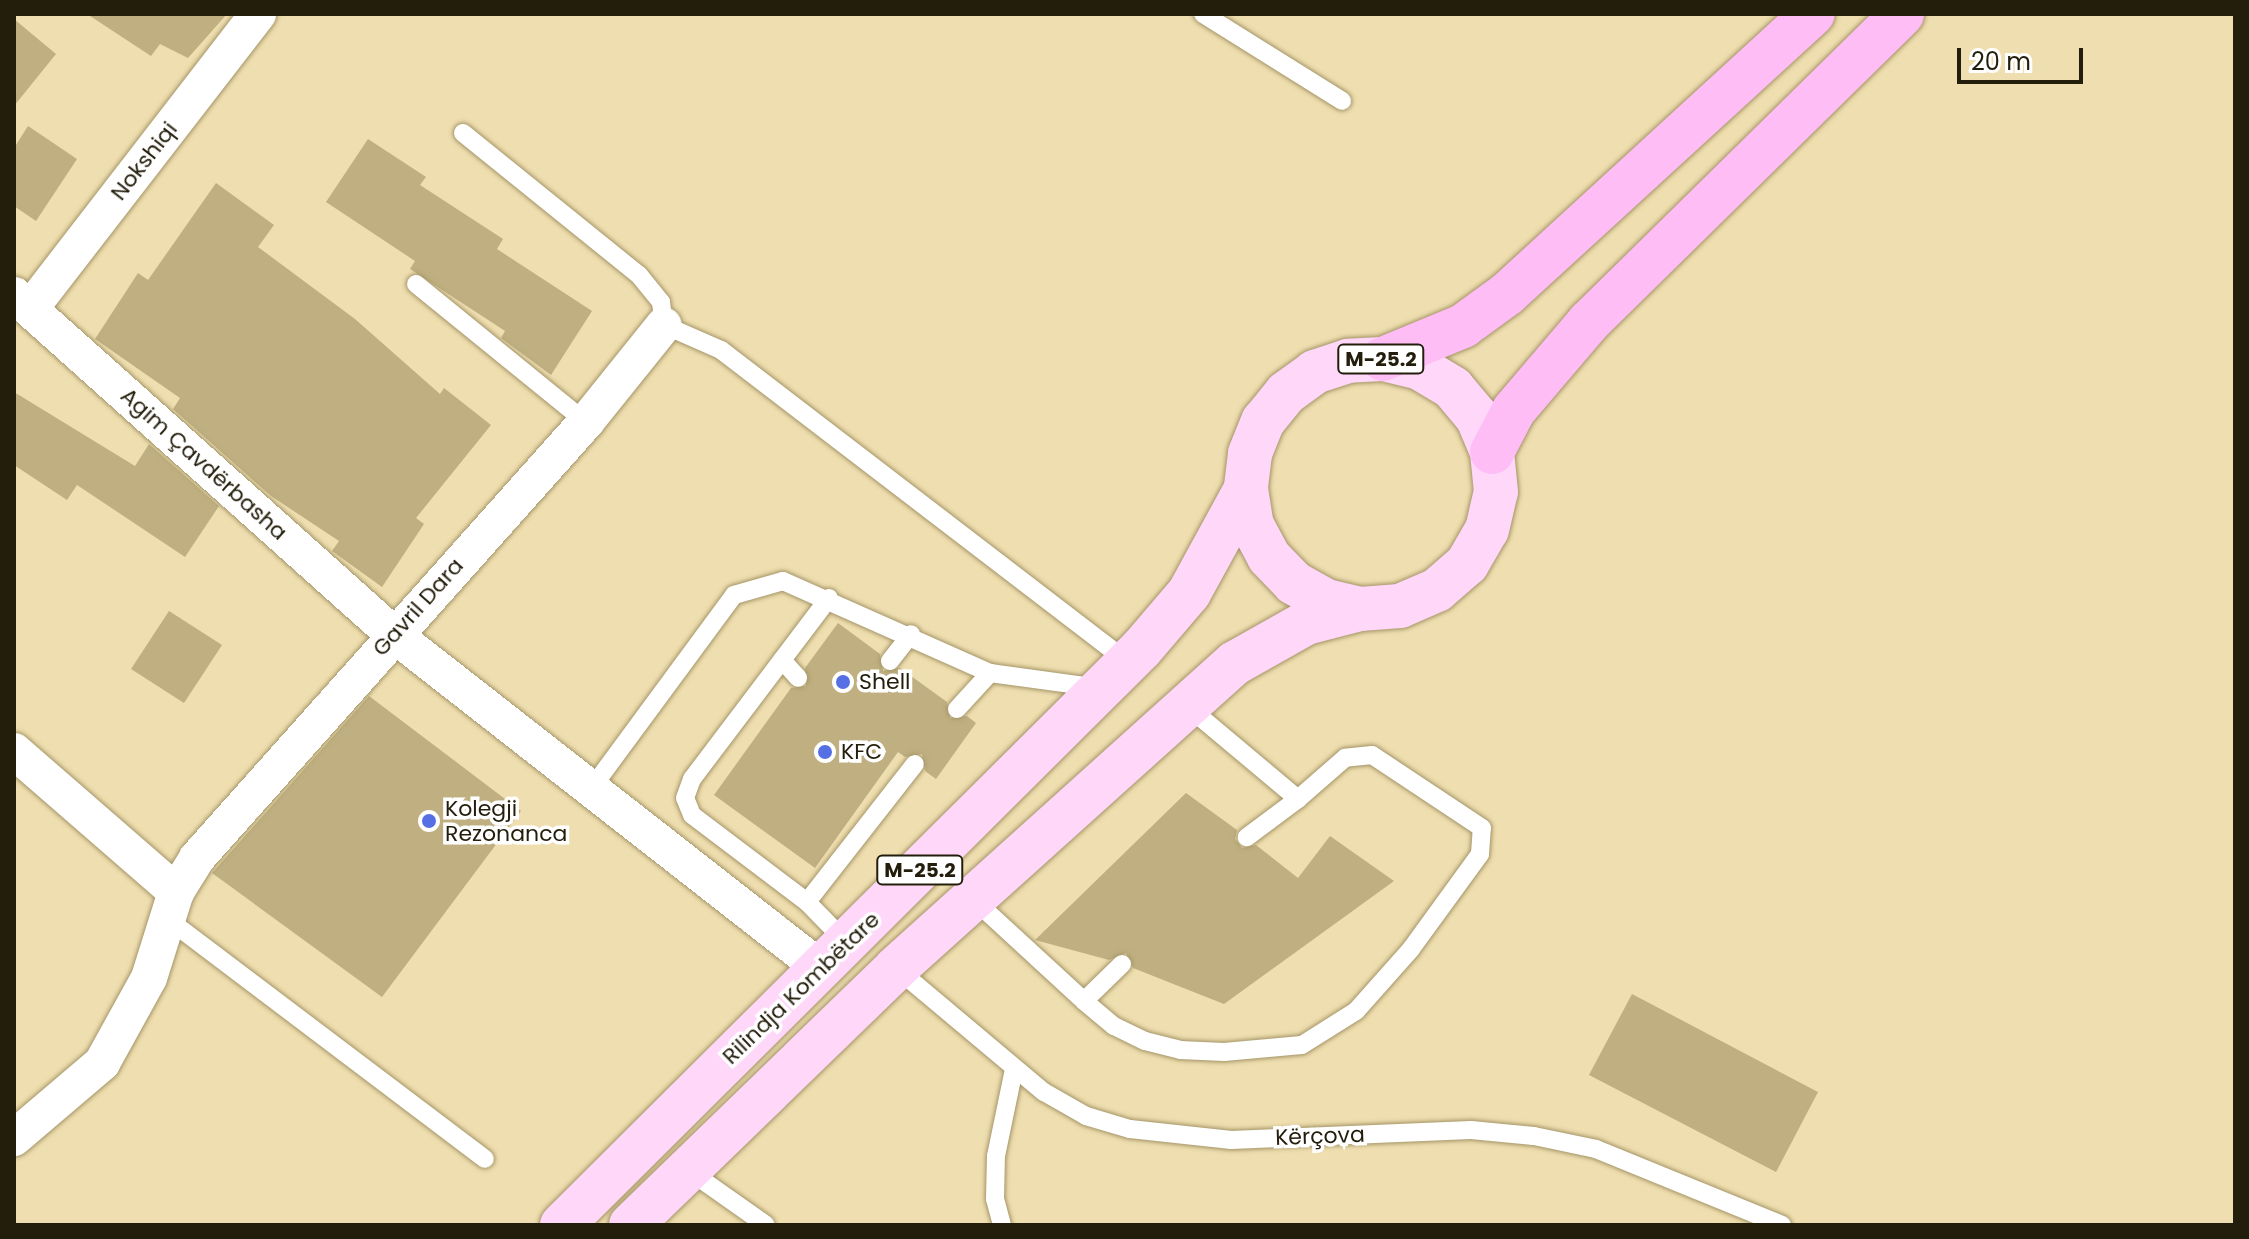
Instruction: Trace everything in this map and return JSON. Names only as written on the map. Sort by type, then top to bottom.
[{"type":"highway","points":[[1383,359],[1463,326],[1507,294],[1813,14]]},
{"type":"highway","points":[[1492,452],[1514,410],[1589,322],[1902,14]]},
{"type":"main road","name":"M-25.2","points":[[631,1225],[896,968],[1184,704],[1269,640],[1306,623],[1360,609],[1400,606],[1437,590],[1467,564],[1487,530],[1496,492],[1492,452],[1477,417],[1453,388],[1420,368],[1383,359],[1337,365],[1286,393],[1263,421],[1250,454],[1246,489],[1252,525],[1277,566],[1294,583],[1326,601],[1360,609]]},
{"type":"main road","name":"Rilindja Kombëtare","points":[[562,1225],[1115,675],[1189,593],[1246,489]]},
{"type":"street","name":"Nokshiqi","points":[[22,302],[258,14]]},
{"type":"street","name":"Agim Çavdërbasha","points":[[22,302],[393,634],[591,789],[833,955]]},
{"type":"street","name":"Gavril Dara","points":[[14,1138],[102,1063],[149,978],[173,906],[197,858],[393,634],[586,422],[664,325]]},
{"type":"street","points":[[14,751],[173,906]]},
{"type":"lane","points":[[1203,14],[1342,101]]},
{"type":"lane","points":[[463,133],[639,275],[661,302],[664,325],[721,350],[1115,675]]},
{"type":"lane","points":[[416,284],[586,422]]},
{"type":"lane","points":[[591,789],[734,595],[783,581],[911,634],[990,673],[1115,675]]},
{"type":"lane","points":[[829,598],[692,779],[685,798],[692,815],[807,902],[833,955]]},
{"type":"lane","points":[[890,661],[911,634]]},
{"type":"lane","points":[[782,660],[798,678]]},
{"type":"lane","points":[[957,709],[990,673]]},
{"type":"lane","points":[[1184,704],[1298,799]]},
{"type":"lane","points":[[972,898],[1114,1026],[1145,1041],[1180,1050],[1224,1052],[1302,1045],[1356,1011],[1411,949],[1480,854],[1482,828],[1372,755],[1345,758],[1298,799],[1247,837]]},
{"type":"lane","points":[[807,902],[915,764]]},
{"type":"lane","points":[[889,765],[901,783]]},
{"type":"lane","points":[[173,906],[485,1159]]},
{"type":"lane","points":[[1084,1001],[1122,964]]},
{"type":"lane","name":"Kërçova","points":[[896,968],[1014,1069],[1086,1116],[1175,1137],[1231,1140],[1471,1130],[1596,1149],[1782,1225]]},
{"type":"lane","points":[[1002,1225],[995,1199],[996,1156],[1014,1069]]},
{"type":"lane","points":[[688,1170],[762,1224]]},
{"type":"building","points":[[87,14],[227,14],[188,58],[160,44],[151,56]]},
{"type":"building","points":[[14,19],[56,54],[14,106]]},
{"type":"building","points":[[28,126],[77,159],[36,221],[14,206],[14,148]]},
{"type":"building","points":[[368,139],[426,177],[420,185],[503,239],[497,249],[592,311],[551,375],[501,338],[505,331],[410,269],[415,261],[326,202]]},
{"type":"building","points":[[216,183],[274,225],[258,247],[355,319],[440,394],[444,388],[491,425],[416,518],[424,524],[382,587],[332,551],[339,541],[271,496],[173,409],[180,398],[95,339],[138,273],[148,280]]},
{"type":"building","points":[[14,392],[135,466],[149,444],[219,506],[185,557],[77,485],[67,500],[14,465]]},
{"type":"building","points":[[169,611],[222,645],[184,703],[131,669]]},
{"type":"building","points":[[838,623],[880,654],[883,671],[900,668],[947,702],[950,718],[967,716],[976,723],[936,779],[925,771],[922,754],[905,757],[898,752],[815,868],[714,795],[791,688],[806,686],[805,668]]},
{"type":"building","points":[[369,696],[521,811],[382,997],[212,873]]},
{"type":"building","points":[[1186,793],[1237,830],[1235,839],[1242,848],[1256,845],[1298,878],[1330,836],[1394,881],[1224,1004],[1133,968],[1126,953],[1109,960],[1035,940]]},
{"type":"building","points":[[1632,994],[1818,1092],[1776,1172],[1589,1075]]},
{"type":"place","name":"Shell","points":[[843,682]]},
{"type":"place","name":"KFC","points":[[825,752]]},
{"type":"place","name":"Kolegji Rezonanca","points":[[429,821]]}]
